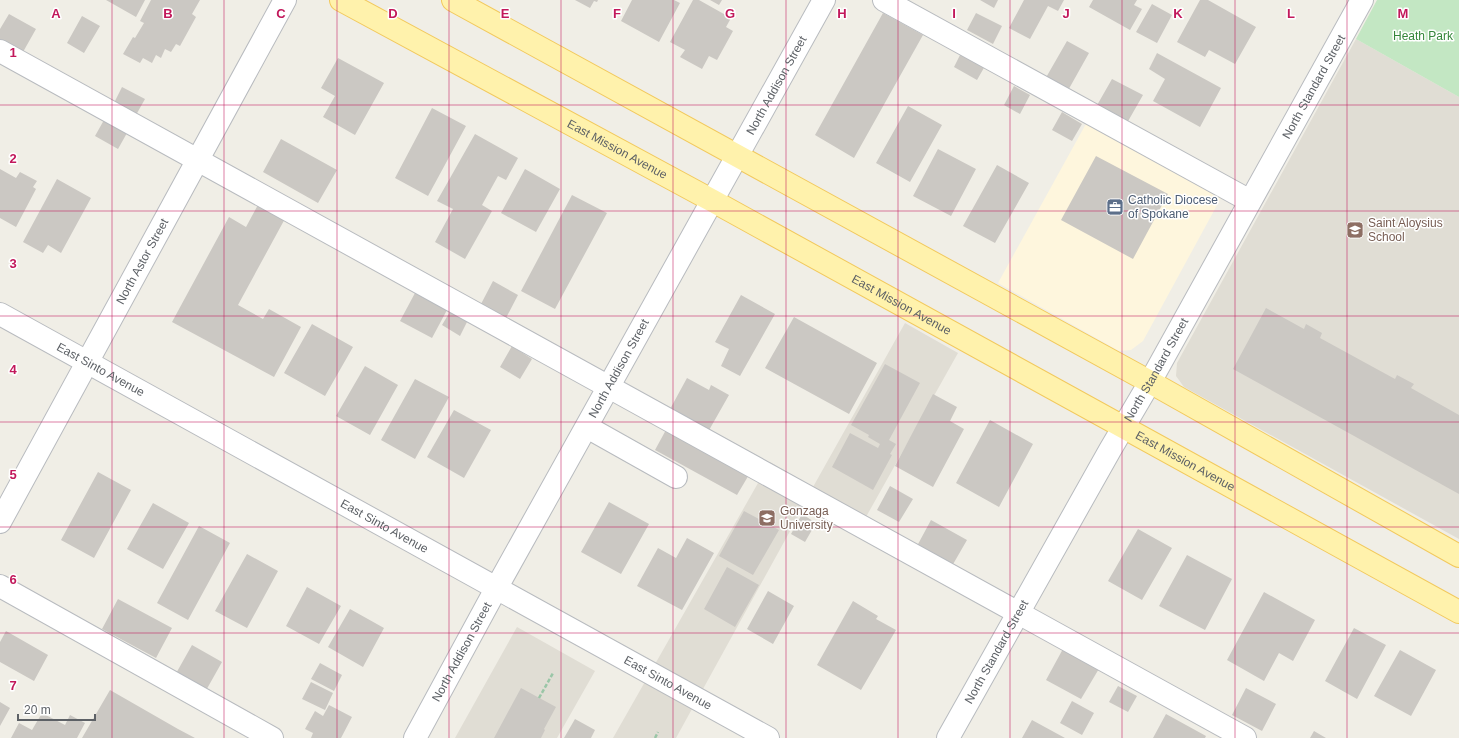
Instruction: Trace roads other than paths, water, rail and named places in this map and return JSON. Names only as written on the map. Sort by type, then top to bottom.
[{"type":"main road","name":"East Mission Avenue","points":[[342,0],[713,201],[1459,612]]},
{"type":"main road","points":[[453,0],[1150,382],[1459,556]]},
{"type":"street","name":"North Astor Street","points":[[0,522],[285,0]]},
{"type":"street","name":"North Addison Street","points":[[414,738],[824,0]]},
{"type":"street","points":[[884,0],[1250,201]]},
{"type":"street","name":"North Standard Street","points":[[948,738],[1150,382],[1362,0]]},
{"type":"street","points":[[0,51],[1245,738]]},
{"type":"street","name":"East Sinto Avenue","points":[[0,314],[497,587],[768,738]]},
{"type":"street","points":[[587,427],[676,477]]},
{"type":"street","points":[[0,586],[272,738]]},
{"type":"place","name":"Catholic Diocese of Spokane","points":[[1115,207]]},
{"type":"place","name":"Saint Aloysius School","points":[[1355,230]]},
{"type":"place","name":"Gonzaga University","points":[[767,518]]},
{"type":"park label","name":"Heath Park","points":[[1423,36]]}]
